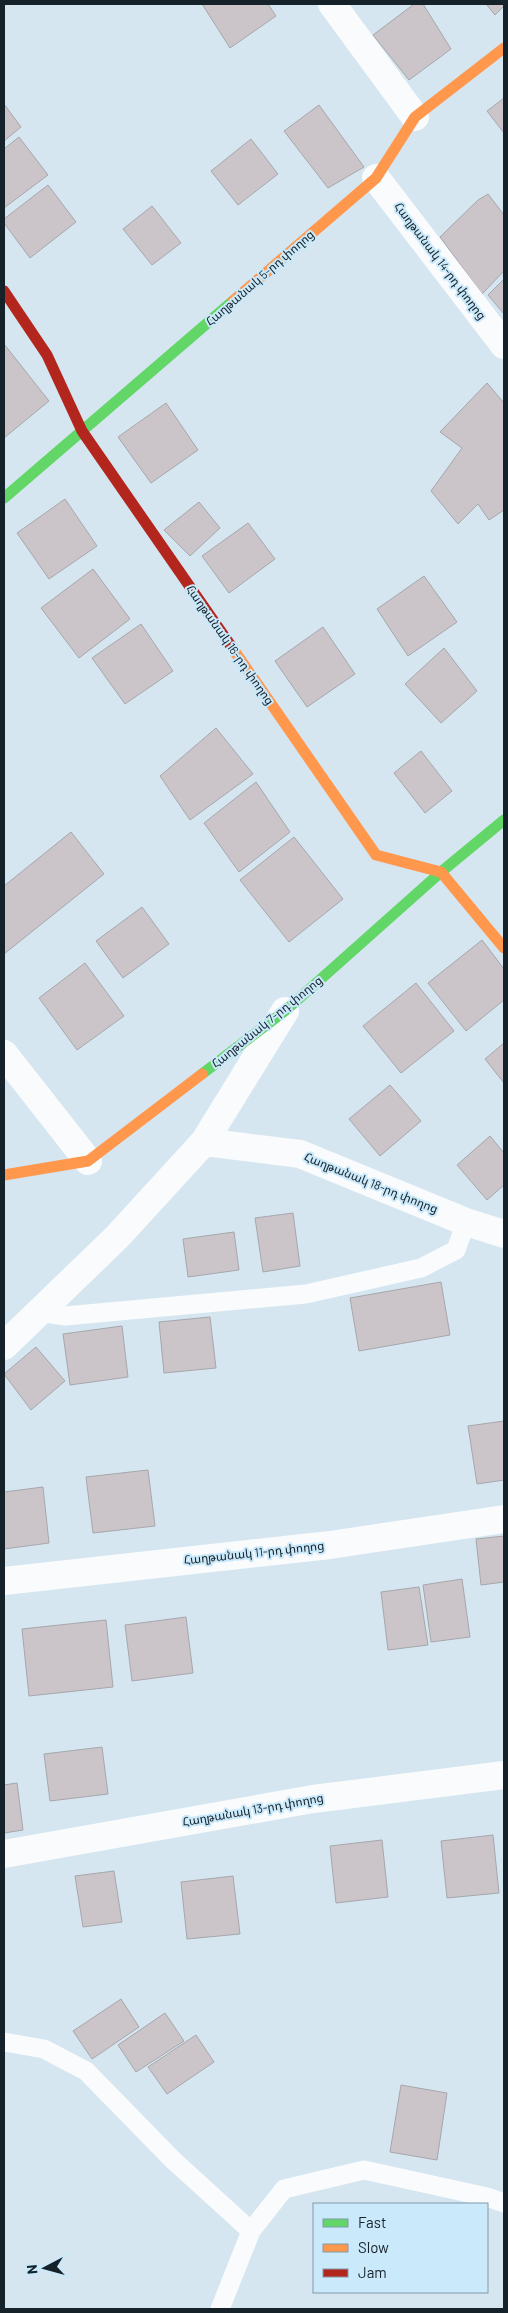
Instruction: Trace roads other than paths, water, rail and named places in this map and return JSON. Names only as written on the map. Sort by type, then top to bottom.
[{"type":"street","points":[[332,4],[415,117]]},
{"type":"street","name":"Հաղթանակ 5-րդ փողոց","points":[[4,498],[376,178],[415,117],[504,48]]},
{"type":"street","name":"Հաղթանակ 14-րդ փողոց","points":[[376,178],[504,345]]},
{"type":"street","name":"Հաղթանակ 16-րդ փողոց","points":[[4,291],[47,355],[82,431],[376,855],[441,872]]},
{"type":"street","name":"Հաղթանակ 7-րդ փողոց","points":[[4,1175],[88,1161],[286,1010],[441,872],[504,820]]},
{"type":"street","points":[[441,872],[504,948]]},
{"type":"street","points":[[4,1346],[117,1237],[204,1142],[286,1010]]},
{"type":"street","points":[[4,1054],[88,1161]]},
{"type":"street","name":"Հաղթանակ 18-րդ փողոց","points":[[204,1142],[300,1154],[466,1222],[504,1234]]},
{"type":"street","name":"Հաղթանակ 11-րդ փողոց","points":[[4,1581],[330,1545],[504,1519]]},
{"type":"street","name":"Հաղթանակ 13-րդ փողոց","points":[[4,1854],[313,1799],[504,1775]]},
{"type":"lane","points":[[39,1312],[65,1316],[306,1294],[421,1268],[456,1250],[466,1222]]},
{"type":"lane","points":[[4,2042],[44,2049],[86,2071],[173,2160],[251,2231]]},
{"type":"lane","points":[[220,2309],[251,2231],[284,2188],[364,2170],[487,2196],[504,2203]]}]
